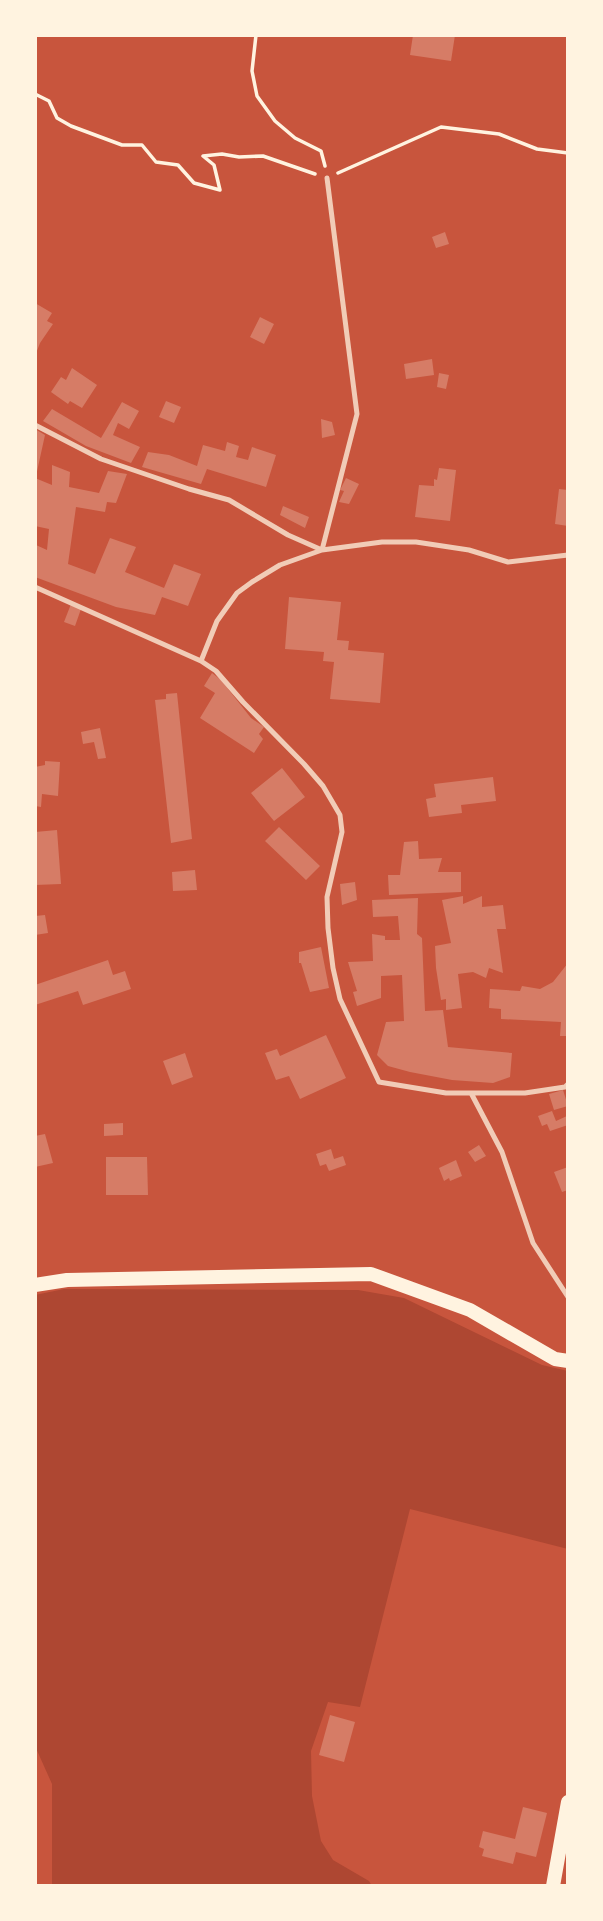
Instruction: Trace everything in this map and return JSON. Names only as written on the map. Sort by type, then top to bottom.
[{"type":"main road","points":[[35,1285],[67,1280],[371,1275],[470,1310],[555,1359],[568,1361]]},
{"type":"main road","points":[[553,1886],[568,1802]]},
{"type":"lane","points":[[322,550],[357,414],[327,178]]},
{"type":"lane","points":[[35,425],[102,459],[229,500],[288,535],[322,550]]},
{"type":"lane","points":[[201,661],[217,621],[237,593],[280,565],[322,550],[382,542],[416,542],[469,550],[508,562],[568,555]]},
{"type":"lane","points":[[35,587],[201,661],[216,671],[323,786],[340,815],[342,832],[327,897],[333,968],[340,999],[379,1082],[446,1093],[525,1093],[565,1087],[568,1084]]},
{"type":"lane","points":[[471,1093],[502,1152],[533,1243],[568,1297]]},
{"type":"path","points":[[256,35],[252,71],[257,96],[275,121],[295,138],[321,151],[327,178]]},
{"type":"path","points":[[35,94],[49,101],[57,118],[71,126],[122,145],[142,145],[156,162],[178,165],[194,183],[220,190],[214,165],[203,156],[222,153],[239,157],[263,156],[327,178],[441,127],[499,134],[537,149],[568,153]]},
{"type":"shaded area","points":[[64,1289],[358,1290],[404,1298],[542,1365],[568,1371],[568,1549],[410,1509],[360,1707],[328,1702],[311,1751],[312,1796],[321,1841],[333,1860],[369,1881],[372,1886],[52,1886],[52,1784],[35,1746],[35,1295]]},
{"type":"building","points":[[413,35],[455,35],[451,61],[410,55]]},
{"type":"building","points":[[445,232],[449,244],[436,248],[432,237]]},
{"type":"building","points":[[35,303],[52,313],[47,321],[53,324],[35,356]]},
{"type":"building","points":[[260,317],[274,324],[264,344],[250,337]]},
{"type":"building","points":[[432,359],[434,375],[406,379],[404,364]]},
{"type":"building","points":[[72,368],[97,385],[82,408],[70,401],[68,404],[51,392],[61,377],[66,380]]},
{"type":"building","points":[[439,373],[449,375],[446,389],[437,387]]},
{"type":"building","points":[[166,401],[181,407],[174,423],[159,417]]},
{"type":"building","points":[[122,402],[139,411],[129,429],[118,423],[113,435],[140,447],[131,463],[86,446],[43,421],[52,409],[101,438]]},
{"type":"building","points":[[321,419],[332,422],[335,435],[322,438]]},
{"type":"building","points":[[35,429],[45,435],[36,476],[35,475]]},
{"type":"building","points":[[227,442],[239,446],[236,457],[248,460],[252,447],[276,455],[266,487],[207,469],[201,484],[142,467],[148,452],[169,455],[197,466],[203,445],[225,451]]},
{"type":"building","points":[[52,465],[70,472],[69,487],[99,493],[108,471],[127,474],[116,503],[107,502],[105,512],[76,507],[68,564],[95,574],[110,538],[136,547],[125,572],[164,588],[174,564],[201,574],[188,606],[162,597],[155,615],[116,607],[35,577],[35,548],[36,545],[47,550],[49,529],[35,526],[35,478],[52,485]]},
{"type":"building","points":[[439,468],[456,470],[450,521],[415,517],[419,485],[434,486]]},
{"type":"building","points":[[346,478],[359,484],[349,504],[339,502],[344,491],[340,490]]},
{"type":"building","points":[[559,489],[568,490],[568,526],[555,524]]},
{"type":"building","points":[[283,506],[309,517],[305,528],[280,515]]},
{"type":"building","points":[[289,597],[341,602],[337,640],[349,641],[348,650],[384,653],[380,703],[330,699],[334,662],[323,661],[324,652],[285,649]]},
{"type":"building","points":[[71,604],[81,609],[75,626],[64,622]]},
{"type":"building","points":[[212,673],[221,680],[251,718],[264,727],[259,734],[263,739],[254,753],[200,718],[215,693],[204,686]]},
{"type":"building","points":[[177,693],[192,839],[171,843],[155,700],[166,699],[166,694]]},
{"type":"building","points":[[100,728],[106,758],[98,759],[94,742],[83,744],[81,732]]},
{"type":"building","points":[[45,761],[60,762],[58,796],[42,794],[41,807],[35,806],[35,767],[45,765]]},
{"type":"building","points":[[282,768],[305,797],[274,821],[251,793]]},
{"type":"building","points":[[493,777],[496,801],[461,805],[462,813],[429,817],[426,799],[436,797],[434,784]]},
{"type":"building","points":[[279,827],[320,866],[306,880],[265,841]]},
{"type":"building","points":[[57,830],[61,884],[35,885],[35,832]]},
{"type":"building","points":[[418,841],[419,859],[442,858],[438,872],[461,872],[461,892],[389,895],[388,875],[400,875],[404,842]]},
{"type":"building","points":[[195,870],[197,890],[173,891],[172,872]]},
{"type":"building","points":[[355,882],[357,900],[342,905],[340,884]]},
{"type":"building","points":[[463,896],[463,904],[482,896],[482,907],[503,905],[506,929],[497,929],[503,973],[489,968],[486,978],[473,972],[458,974],[462,1008],[446,1010],[446,999],[441,1000],[435,946],[451,943],[442,900]]},
{"type":"building","points":[[418,898],[417,934],[422,938],[425,1011],[443,1010],[448,1047],[512,1053],[510,1077],[493,1083],[452,1080],[388,1066],[377,1055],[386,1022],[404,1021],[402,975],[381,976],[381,998],[357,1006],[353,992],[357,991],[348,962],[373,961],[372,934],[385,936],[385,940],[400,940],[398,916],[373,917],[372,900]]},
{"type":"building","points":[[45,915],[48,933],[35,935],[35,916]]},
{"type":"building","points":[[321,947],[329,988],[310,992],[299,963],[299,952]]},
{"type":"building","points":[[108,960],[113,975],[125,971],[131,989],[83,1005],[78,991],[35,1005],[35,985]]},
{"type":"building","points":[[568,963],[568,1036],[560,1036],[561,1022],[501,1019],[501,1009],[489,1008],[490,989],[520,991],[522,986],[540,989],[553,982]]},
{"type":"building","points":[[326,1035],[346,1078],[300,1099],[289,1076],[276,1080],[265,1053],[277,1049],[280,1056]]},
{"type":"building","points":[[185,1053],[193,1077],[172,1085],[163,1061]]},
{"type":"building","points":[[563,1090],[568,1106],[554,1110],[549,1094]]},
{"type":"building","points":[[552,1111],[556,1121],[567,1116],[568,1125],[550,1131],[547,1124],[542,1126],[538,1116]]},
{"type":"building","points":[[123,1123],[123,1135],[104,1136],[104,1124]]},
{"type":"building","points":[[45,1134],[53,1163],[35,1167],[35,1136]]},
{"type":"building","points":[[479,1145],[486,1156],[475,1162],[468,1152]]},
{"type":"building","points":[[331,1149],[334,1159],[343,1156],[346,1165],[329,1171],[326,1164],[320,1166],[316,1154]]},
{"type":"building","points":[[106,1157],[147,1157],[148,1195],[106,1195]]},
{"type":"building","points":[[456,1160],[462,1176],[444,1181],[439,1168]]},
{"type":"building","points":[[568,1167],[568,1190],[562,1192],[554,1172]]},
{"type":"building","points":[[330,1715],[355,1722],[344,1762],[319,1755]]},
{"type":"building","points":[[523,1807],[547,1813],[536,1857],[516,1852],[513,1864],[482,1856],[484,1849],[479,1847],[483,1831],[515,1839]]}]
